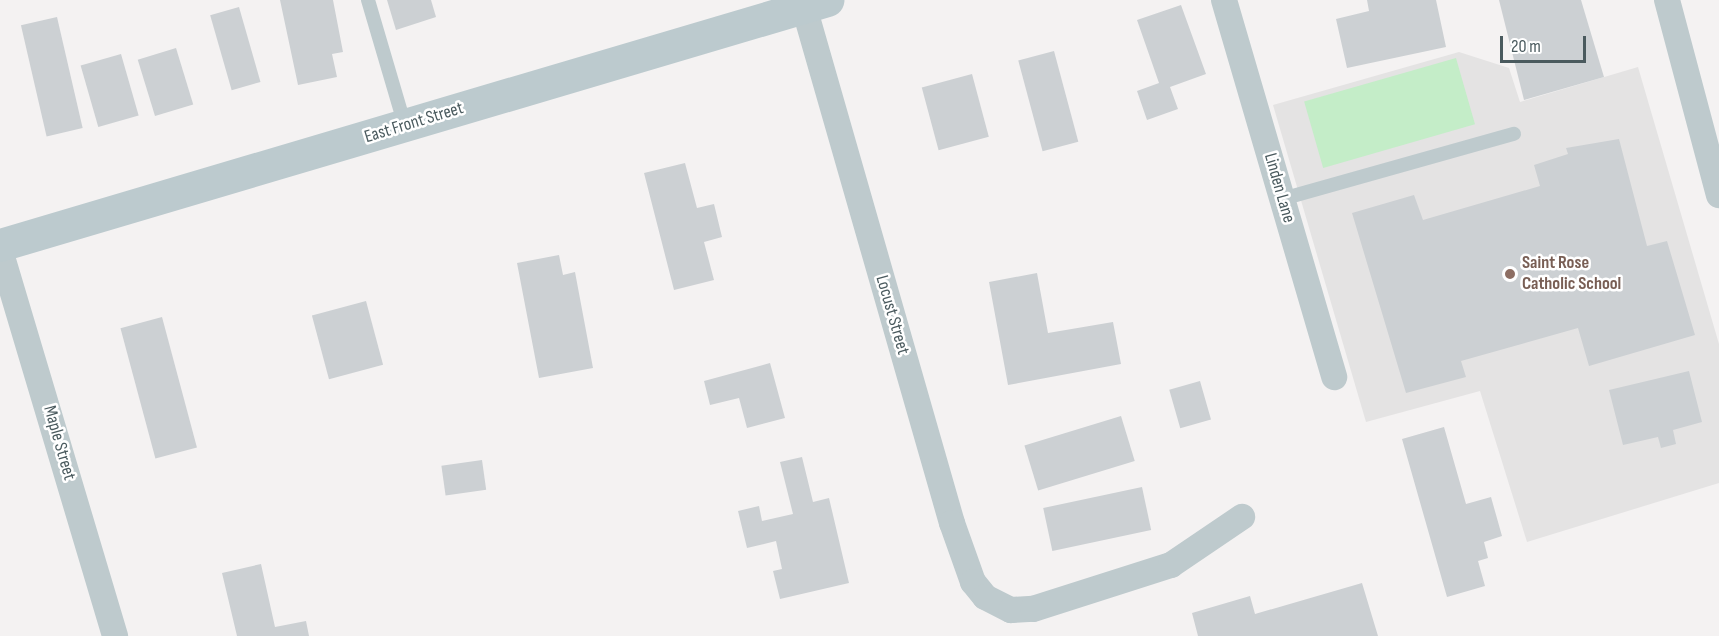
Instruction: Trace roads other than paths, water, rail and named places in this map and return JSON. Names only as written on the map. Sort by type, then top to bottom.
[{"type":"main road","name":"East Front Street","points":[[0,245],[405,126],[811,2]]},
{"type":"street","name":"Linden Lane","points":[[1224,0],[1334,376]]},
{"type":"street","points":[[1667,0],[1719,195]]},
{"type":"street","name":"Locust Street","points":[[811,2],[964,562],[985,597],[1011,610],[1033,609],[1171,565],[1242,517]]},
{"type":"street","name":"Maple Street","points":[[0,250],[116,636]]},
{"type":"lane","points":[[368,0],[405,126]]},
{"type":"lane","points":[[1282,199],[1514,134]]},
{"type":"place","name":"Saint Rose Catholic School","points":[[1510,274]]}]
